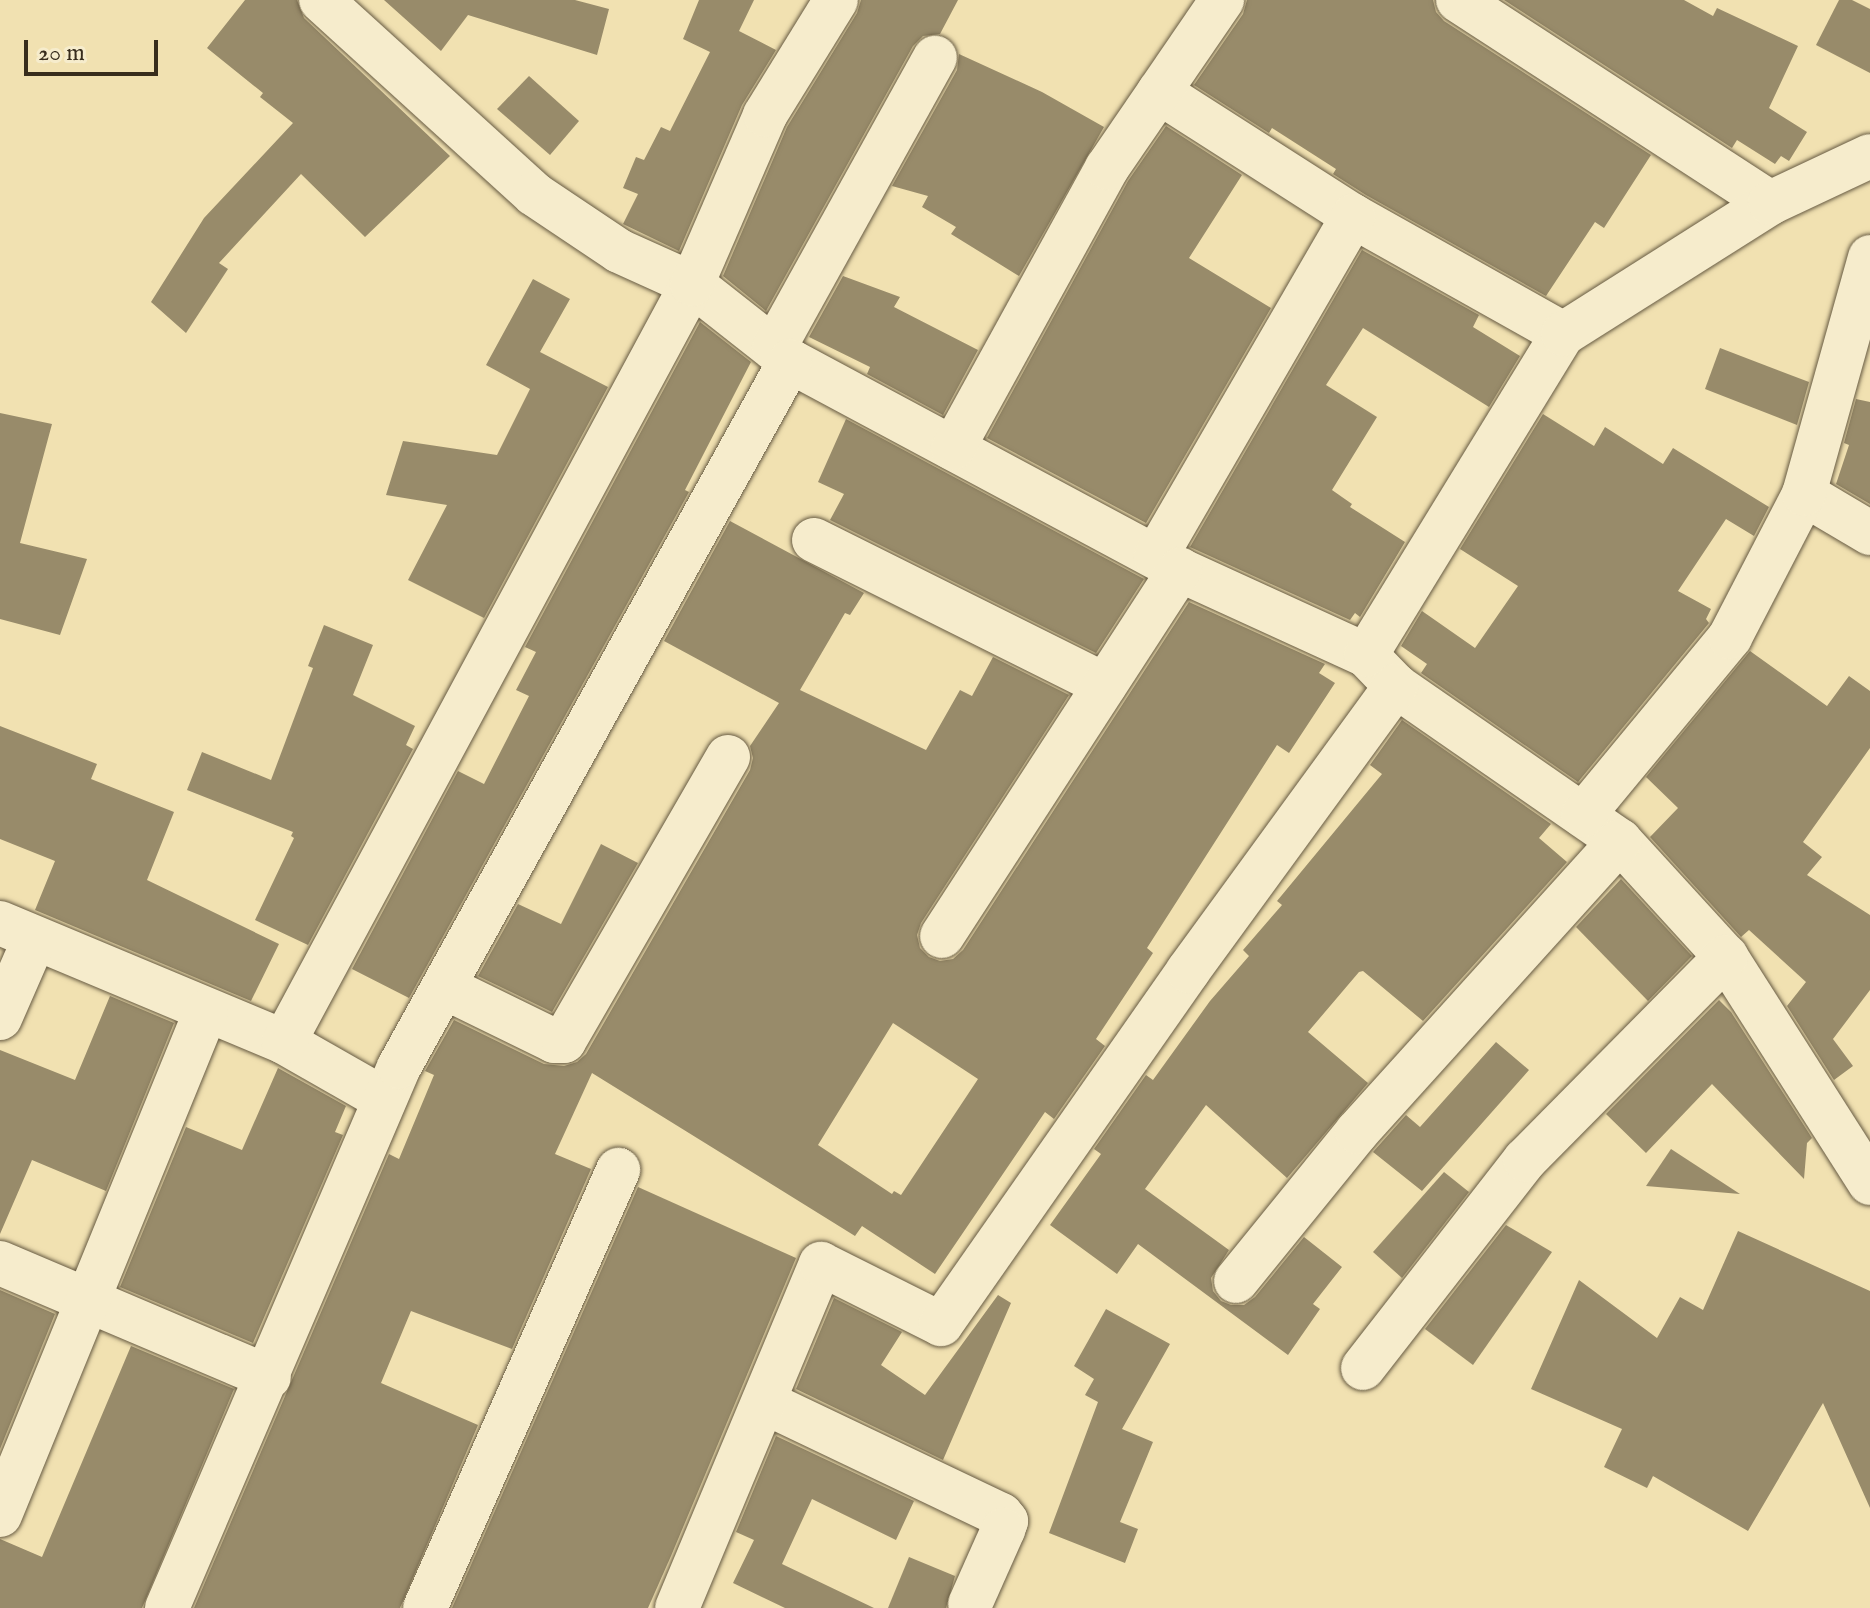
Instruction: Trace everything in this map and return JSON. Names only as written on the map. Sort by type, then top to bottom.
[{"type":"street","points":[[321,0],[534,194],[619,251],[692,284],[782,354],[953,448],[1168,563],[1366,655],[1396,686],[1620,841],[1726,957],[1870,1183]]},
{"type":"street","points":[[284,1042],[692,284],[765,115],[836,0]]},
{"type":"street","points":[[953,448],[1107,168],[1222,0]]},
{"type":"street","points":[[1463,1],[1770,203]]},
{"type":"street","points":[[167,1608],[269,1377],[384,1099],[635,646],[935,58]]},
{"type":"street","points":[[1159,92],[1353,216],[1563,334]]},
{"type":"street","points":[[1366,655],[1563,334],[1770,203],[1870,156]]},
{"type":"street","points":[[942,936],[1105,685],[1353,216]]},
{"type":"street","points":[[1583,815],[1730,637],[1804,494],[1870,257]]},
{"type":"street","points":[[1804,494],[1870,533]]},
{"type":"street","points":[[814,540],[1105,685]]},
{"type":"street","points":[[677,1608],[821,1264],[941,1324],[1188,971],[1396,686]]},
{"type":"street","points":[[444,987],[554,1041],[564,1041],[728,757]]},
{"type":"street","points":[[1236,1281],[1357,1132],[1620,841]]},
{"type":"street","points":[[0,1018],[18,930],[284,1042],[384,1099]]},
{"type":"street","points":[[1363,1368],[1525,1160],[1726,957]]},
{"type":"street","points":[[0,1515],[90,1302],[206,1011]]},
{"type":"street","points":[[425,1608],[618,1170]]},
{"type":"street","points":[[0,1263],[269,1377]]},
{"type":"street","points":[[764,1402],[1001,1515],[1006,1521],[1003,1530],[970,1604]]},
{"type":"building","points":[[245,0],[297,0],[304,18],[450,156],[365,237],[301,174],[219,263],[228,269],[186,333],[151,302],[204,218],[293,123],[260,97],[263,93],[207,48]]},
{"type":"building","points":[[384,0],[575,0],[609,9],[597,55],[468,15],[441,51]]},
{"type":"building","points":[[699,0],[754,0],[739,31],[776,50],[742,105],[679,251],[623,224],[638,194],[623,188],[636,157],[644,160],[661,127],[670,131],[710,52],[683,39]]},
{"type":"building","points":[[861,0],[958,0],[940,34],[923,36],[913,46],[766,311],[723,276],[787,127],[857,13]]},
{"type":"building","points":[[1247,0],[1433,0],[1436,12],[1444,21],[1651,155],[1604,228],[1595,222],[1546,296],[1366,195],[1333,174],[1336,169],[1272,128],[1269,133],[1194,85],[1243,14]]},
{"type":"building","points":[[1504,0],[1684,0],[1713,16],[1717,8],[1798,46],[1769,108],[1807,132],[1789,161],[1781,156],[1775,164],[1737,140],[1732,148]]},
{"type":"building","points":[[1839,0],[1852,0],[1870,9],[1870,73],[1816,45]]},
{"type":"building","points":[[959,54],[1042,92],[1104,127],[1019,276],[951,234],[956,227],[922,207],[928,196],[892,186],[957,70]]},
{"type":"building","points":[[529,76],[579,121],[550,155],[497,109]]},
{"type":"building","points":[[1166,126],[1242,175],[1189,258],[1271,308],[1146,523],[987,438],[1128,181]]},
{"type":"building","points":[[1362,250],[1479,315],[1473,327],[1520,356],[1489,407],[1363,328],[1326,385],[1377,417],[1332,490],[1352,504],[1350,507],[1405,542],[1360,617],[1355,613],[1350,620],[1190,547]]},
{"type":"building","points":[[843,276],[900,297],[894,307],[978,350],[943,415],[867,374],[870,367],[809,337]]},
{"type":"building","points":[[533,279],[570,299],[540,352],[608,387],[484,618],[408,580],[447,505],[386,495],[403,441],[497,455],[530,389],[486,365]]},
{"type":"building","points":[[700,322],[751,362],[685,490],[689,492],[409,998],[352,969],[458,771],[484,784],[529,696],[516,690],[536,652],[525,647]]},
{"type":"building","points":[[1720,348],[1809,382],[1797,425],[1705,389]]},
{"type":"building","points":[[1856,399],[1870,402],[1870,504],[1836,484],[1849,445],[1844,443]]},
{"type":"building","points":[[0,413],[52,424],[20,543],[87,559],[60,635],[0,619]]},
{"type":"building","points":[[1543,414],[1594,446],[1605,427],[1663,464],[1673,448],[1769,507],[1754,536],[1726,519],[1678,591],[1711,609],[1706,619],[1709,623],[1578,782],[1421,673],[1427,664],[1401,646],[1422,611],[1475,648],[1518,586],[1460,549]]},
{"type":"building","points":[[846,419],[1144,579],[1096,653],[830,520],[844,494],[818,482]]},
{"type":"building","points":[[730,521],[864,593],[850,615],[845,613],[800,690],[926,750],[960,690],[972,696],[993,657],[1069,695],[921,923],[917,935],[920,948],[929,957],[940,961],[953,959],[963,950],[1189,602],[1325,664],[1319,673],[1335,683],[1289,753],[1277,745],[1147,948],[1153,953],[1096,1039],[1105,1046],[1054,1119],[1045,1112],[935,1274],[862,1226],[855,1236],[592,1073],[555,1154],[591,1169],[512,1349],[411,1311],[381,1383],[478,1425],[400,1608],[194,1608],[389,1154],[399,1159],[434,1075],[425,1071],[454,1020],[544,1064],[564,1066],[577,1062],[586,1054],[750,770],[753,758],[750,746],[779,703],[664,641]],"holes":[[[893,1023],[978,1079],[901,1195],[894,1191],[892,1194],[818,1145]]]},
{"type":"building","points":[[324,625],[373,645],[353,695],[415,726],[406,745],[413,749],[308,945],[255,920],[294,838],[291,836],[293,832],[187,790],[202,752],[271,780],[313,668],[308,666]]},
{"type":"building","points":[[1750,651],[1827,706],[1849,676],[1870,691],[1870,748],[1803,842],[1822,857],[1807,875],[1870,915],[1870,990],[1833,1039],[1853,1066],[1834,1080],[1787,1006],[1806,982],[1749,930],[1741,937],[1650,837],[1678,808],[1646,777]]},
{"type":"building","points":[[1402,720],[1551,824],[1539,838],[1567,862],[1423,1021],[1363,971],[1359,972],[1308,1032],[1368,1083],[1287,1178],[1206,1105],[1145,1189],[1229,1250],[1211,1278],[1213,1291],[1221,1301],[1231,1305],[1244,1305],[1255,1297],[1304,1237],[1342,1267],[1313,1304],[1320,1309],[1288,1355],[1138,1244],[1117,1274],[1050,1225],[1101,1154],[1094,1149],[1146,1075],[1153,1080],[1210,1001],[1249,956],[1243,950],[1282,905],[1277,901],[1382,774],[1370,765]]},
{"type":"building","points":[[0,726],[97,764],[91,779],[174,812],[147,880],[279,944],[251,1001],[35,910],[55,861],[0,839]]},
{"type":"building","points":[[601,844],[638,863],[552,1012],[478,976],[518,904],[561,924]]},
{"type":"building","points":[[1621,879],[1692,956],[1648,1001],[1576,927]]},
{"type":"building","points":[[110,996],[174,1023],[106,1191],[32,1160],[0,1234],[0,1050],[75,1080]]},
{"type":"building","points":[[1719,1000],[1731,1012],[1812,1138],[1807,1143],[1804,1179],[1712,1084],[1646,1153],[1606,1114]]},
{"type":"building","points":[[1496,1042],[1529,1070],[1422,1191],[1373,1152],[1406,1115],[1420,1127]]},
{"type":"building","points":[[278,1068],[346,1106],[335,1132],[343,1135],[253,1343],[120,1287],[186,1127],[242,1150]]},
{"type":"building","points":[[1671,1149],[1740,1194],[1646,1186]]},
{"type":"building","points":[[1444,1172],[1469,1192],[1402,1278],[1373,1252]]},
{"type":"building","points":[[638,1187],[796,1258],[671,1556],[648,1608],[452,1608]]},
{"type":"building","points":[[1506,1225],[1552,1252],[1473,1365],[1425,1329]]},
{"type":"building","points":[[1738,1231],[1870,1291],[1870,1508],[1823,1403],[1748,1531],[1653,1476],[1647,1488],[1604,1467],[1622,1429],[1531,1389],[1579,1280],[1657,1338],[1680,1297],[1703,1310]]},
{"type":"building","points":[[0,1290],[55,1314],[0,1449]]},
{"type":"building","points":[[998,1295],[1011,1303],[943,1460],[796,1389],[834,1298],[902,1332],[881,1365],[925,1395]]},
{"type":"building","points":[[1106,1309],[1170,1344],[1122,1429],[1153,1442],[1120,1522],[1138,1529],[1125,1563],[1049,1533],[1098,1402],[1085,1395],[1094,1379],[1074,1366]]},
{"type":"building","points":[[131,1346],[234,1389],[142,1608],[0,1608],[0,1539],[42,1557]]},
{"type":"building","points":[[776,1436],[914,1501],[896,1540],[812,1499],[782,1564],[874,1608],[785,1608],[733,1583],[754,1540],[736,1532]]},
{"type":"building","points":[[909,1557],[955,1576],[946,1608],[888,1608]]}]
